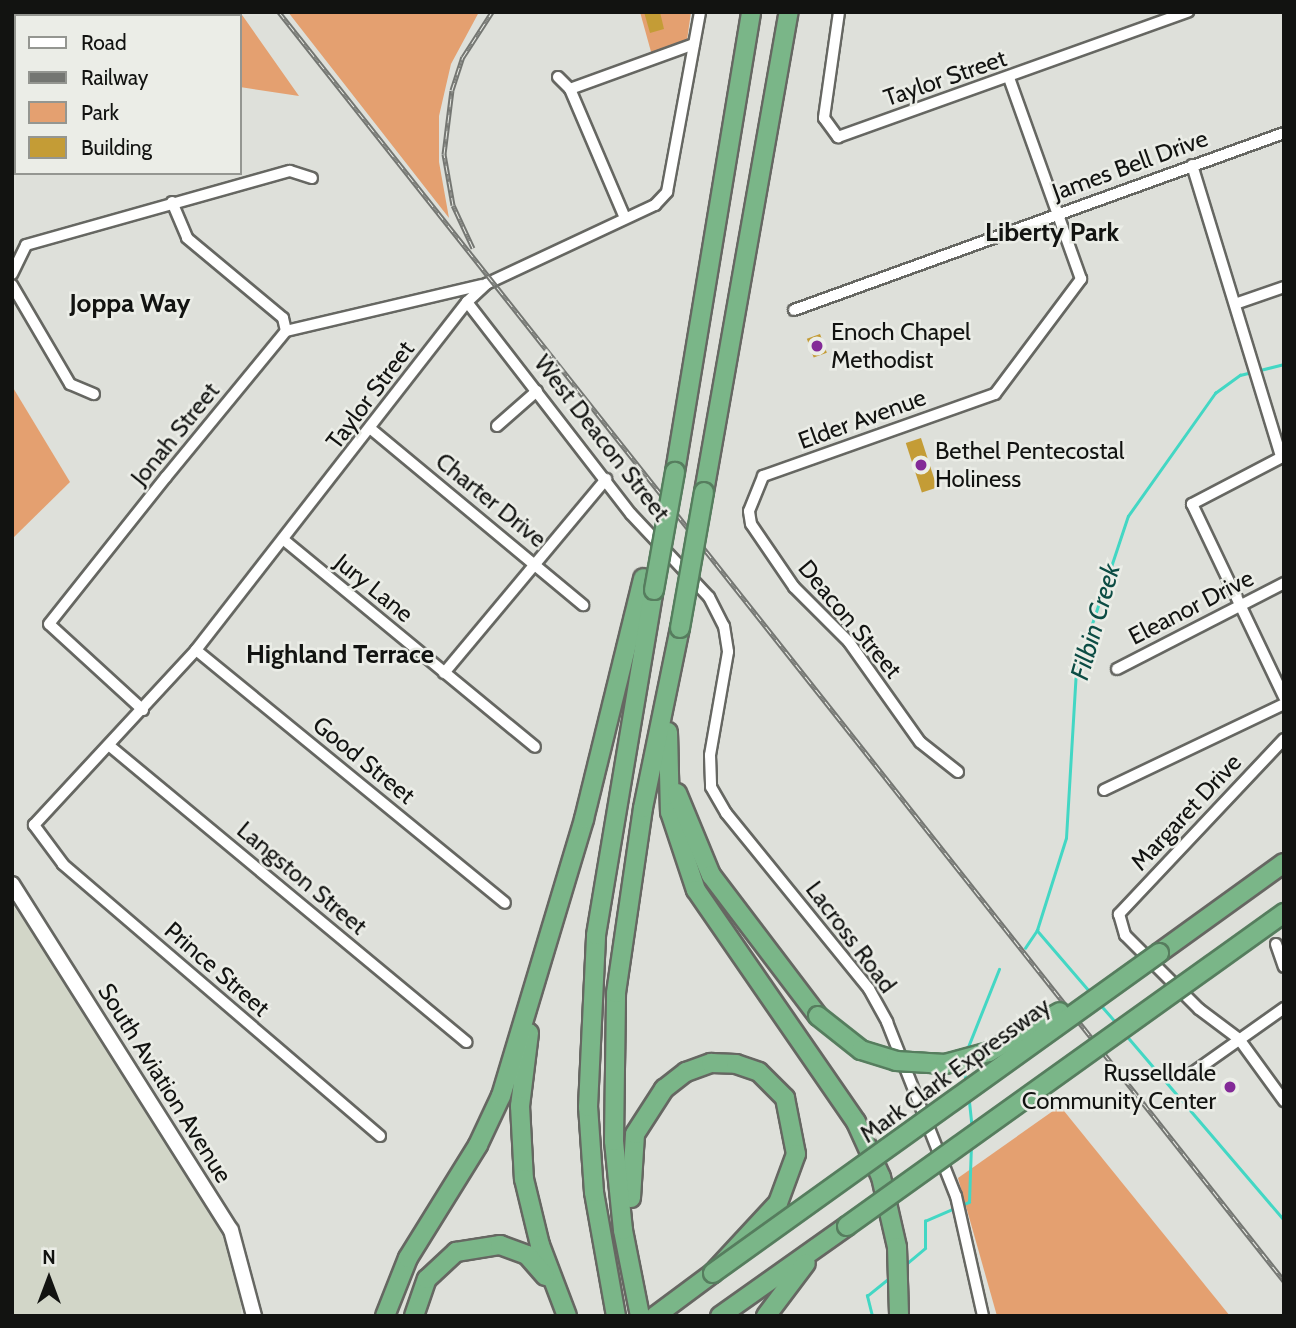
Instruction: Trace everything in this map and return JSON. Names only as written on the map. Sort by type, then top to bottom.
[{"type":"highway","points":[[385,1316],[408,1258],[478,1145],[501,1096],[594,780],[649,584],[682,439],[751,12]]},
{"type":"highway","points":[[640,1316],[614,1141],[616,993],[643,808],[673,667],[789,12]]},
{"type":"highway","points":[[616,1316],[594,1192],[588,1107],[596,935],[649,584]]},
{"type":"highway","points":[[673,667],[674,784],[698,851],[818,1016],[861,1050],[896,1061],[945,1064],[1010,1041],[1160,953]]},
{"type":"highway","points":[[672,708],[666,769],[670,812],[687,868],[725,937],[856,1122],[881,1177],[897,1247],[899,1316]]},
{"type":"highway","name":"Mark Clark Expressway","points":[[655,1316],[1281,865]]},
{"type":"highway","points":[[720,1316],[1284,914]]},
{"type":"highway","points":[[546,940],[521,1081],[521,1156],[529,1209],[565,1311]]},
{"type":"highway","points":[[635,1292],[629,1165],[635,1134],[649,1110],[674,1080],[699,1066],[736,1064],[767,1078],[785,1098],[793,1120],[796,1154],[791,1176],[769,1217],[713,1273]]},
{"type":"highway","points":[[766,1316],[797,1271],[847,1226]]},
{"type":"highway","points":[[414,1316],[420,1291],[434,1270],[456,1252],[485,1245],[527,1255],[565,1311]]},
{"type":"street","name":"Taylor Street","points":[[34,825],[111,747],[196,650],[371,429],[467,302],[486,284],[655,205],[667,192],[700,12]]},
{"type":"street","name":"Taylor Street","points":[[839,12],[824,118],[838,137],[1188,12]]},
{"type":"street","points":[[570,89],[694,44]]},
{"type":"street","points":[[558,77],[570,89],[625,218]]},
{"type":"street","name":"Elder Avenue","points":[[763,476],[995,394],[1081,279],[1009,78]]},
{"type":"street","name":"James Bell Drive","points":[[794,310],[1284,133]]},
{"type":"street","points":[[1192,165],[1282,456],[1192,504],[1284,697]]},
{"type":"street","points":[[12,274],[26,245],[290,171],[312,178]]},
{"type":"street","points":[[172,202],[187,238],[283,318],[286,331],[486,284]]},
{"type":"street","points":[[12,285],[70,384],[94,394]]},
{"type":"street","points":[[1235,304],[1284,287]]},
{"type":"street","name":"West Deacon Street","points":[[467,302],[631,514],[709,597]]},
{"type":"street","name":"Jonah Street","points":[[143,710],[49,624],[286,331]]},
{"type":"street","points":[[497,426],[537,391]]},
{"type":"street","name":"Charter Drive","points":[[371,429],[583,605]]},
{"type":"street","name":"Deacon Street","points":[[763,476],[749,511],[758,535],[794,587],[849,642],[920,742],[958,772]]},
{"type":"street","points":[[444,673],[533,561],[606,479]]},
{"type":"street","name":"Jury Lane","points":[[284,540],[535,747]]},
{"type":"street","name":"Eleanor Drive","points":[[1116,669],[1284,583]]},
{"type":"street","name":"Lacross Road","points":[[709,597],[724,626],[728,652],[710,755],[711,786],[725,812],[869,989],[956,1196],[983,1316]]},
{"type":"street","name":"Good Street","points":[[196,650],[505,903]]},
{"type":"street","points":[[1104,790],[1284,704]]},
{"type":"street","name":"Margaret Drive","points":[[1239,1039],[1199,1009],[1125,935],[1119,914],[1284,739]]},
{"type":"street","name":"Langston Street","points":[[111,747],[466,1042]]},
{"type":"street","name":"Prince Street","points":[[34,825],[63,864],[380,1136]]},
{"type":"street","name":"South Aviation Avenue","points":[[12,884],[231,1230],[248,1277],[254,1316]]},
{"type":"street","points":[[1276,944],[1284,967]]},
{"type":"street","points":[[1188,1076],[1284,1008]]},
{"type":"street","points":[[1239,1039],[1284,1101]]},
{"type":"shaded area","points":[[12,904],[112,1045],[174,1147],[242,1272],[241,1316],[12,1316]]},
{"type":"green space","points":[[12,12],[241,14],[14,14],[14,32]]},
{"type":"green space","points":[[288,12],[479,12],[451,64],[439,116],[439,162],[449,218]]},
{"type":"green space","points":[[640,12],[691,12],[686,47],[653,59]]},
{"type":"green space","points":[[242,15],[299,96],[242,87]]},
{"type":"green space","points":[[12,386],[70,482],[12,539]]},
{"type":"green space","points":[[1060,1106],[1230,1316],[997,1316],[958,1178]]},
{"type":"building","points":[[644,12],[660,12],[664,29],[650,33]]},
{"type":"building","name":"Enoch Chapel Methodist","points":[[820,334],[827,353],[814,358],[807,339]]},
{"type":"building","name":"Bethel Pentecostal Holiness","points":[[921,438],[937,487],[922,492],[906,443]]},
{"type":"waterway","name":"Filbin Creek","points":[[1025,948],[1037,930],[1066,838],[1076,672],[1128,516],[1215,393],[1240,375],[1284,364]]},
{"type":"waterway","points":[[1037,930],[1091,993]]},
{"type":"waterway","name":"Filbin Creek","points":[[966,1052],[999,969]]},
{"type":"waterway","points":[[1100,1004],[1118,1025]]},
{"type":"waterway","points":[[1127,1036],[1284,1220]]},
{"type":"waterway","name":"Filbin Creek","points":[[964,1066],[966,1083]]},
{"type":"waterway","name":"Filbin Creek","points":[[969,1097],[972,1128]]},
{"type":"waterway","name":"Filbin Creek","points":[[905,1265],[925,1248],[925,1221],[969,1202],[971,1145]]},
{"type":"waterway","name":"Filbin Creek","points":[[872,1316],[867,1296],[892,1276]]},
{"type":"railway","points":[[279,12],[1284,1281]]},
{"type":"railway","points":[[473,248],[453,205],[444,154],[452,90],[463,57],[492,12]]},
{"type":"place","name":"Enoch Chapel Methodist","points":[[817,346]]},
{"type":"place","name":"Bethel Pentecostal Holiness","points":[[921,465]]},
{"type":"place","name":"Russelldale Community Center","points":[[1230,1087]]},
{"type":"district","name":"Liberty Park","points":[[1052,233]]},
{"type":"district","name":"Joppa Way","points":[[130,304]]},
{"type":"district","name":"Highland Terrace","points":[[340,655]]}]
